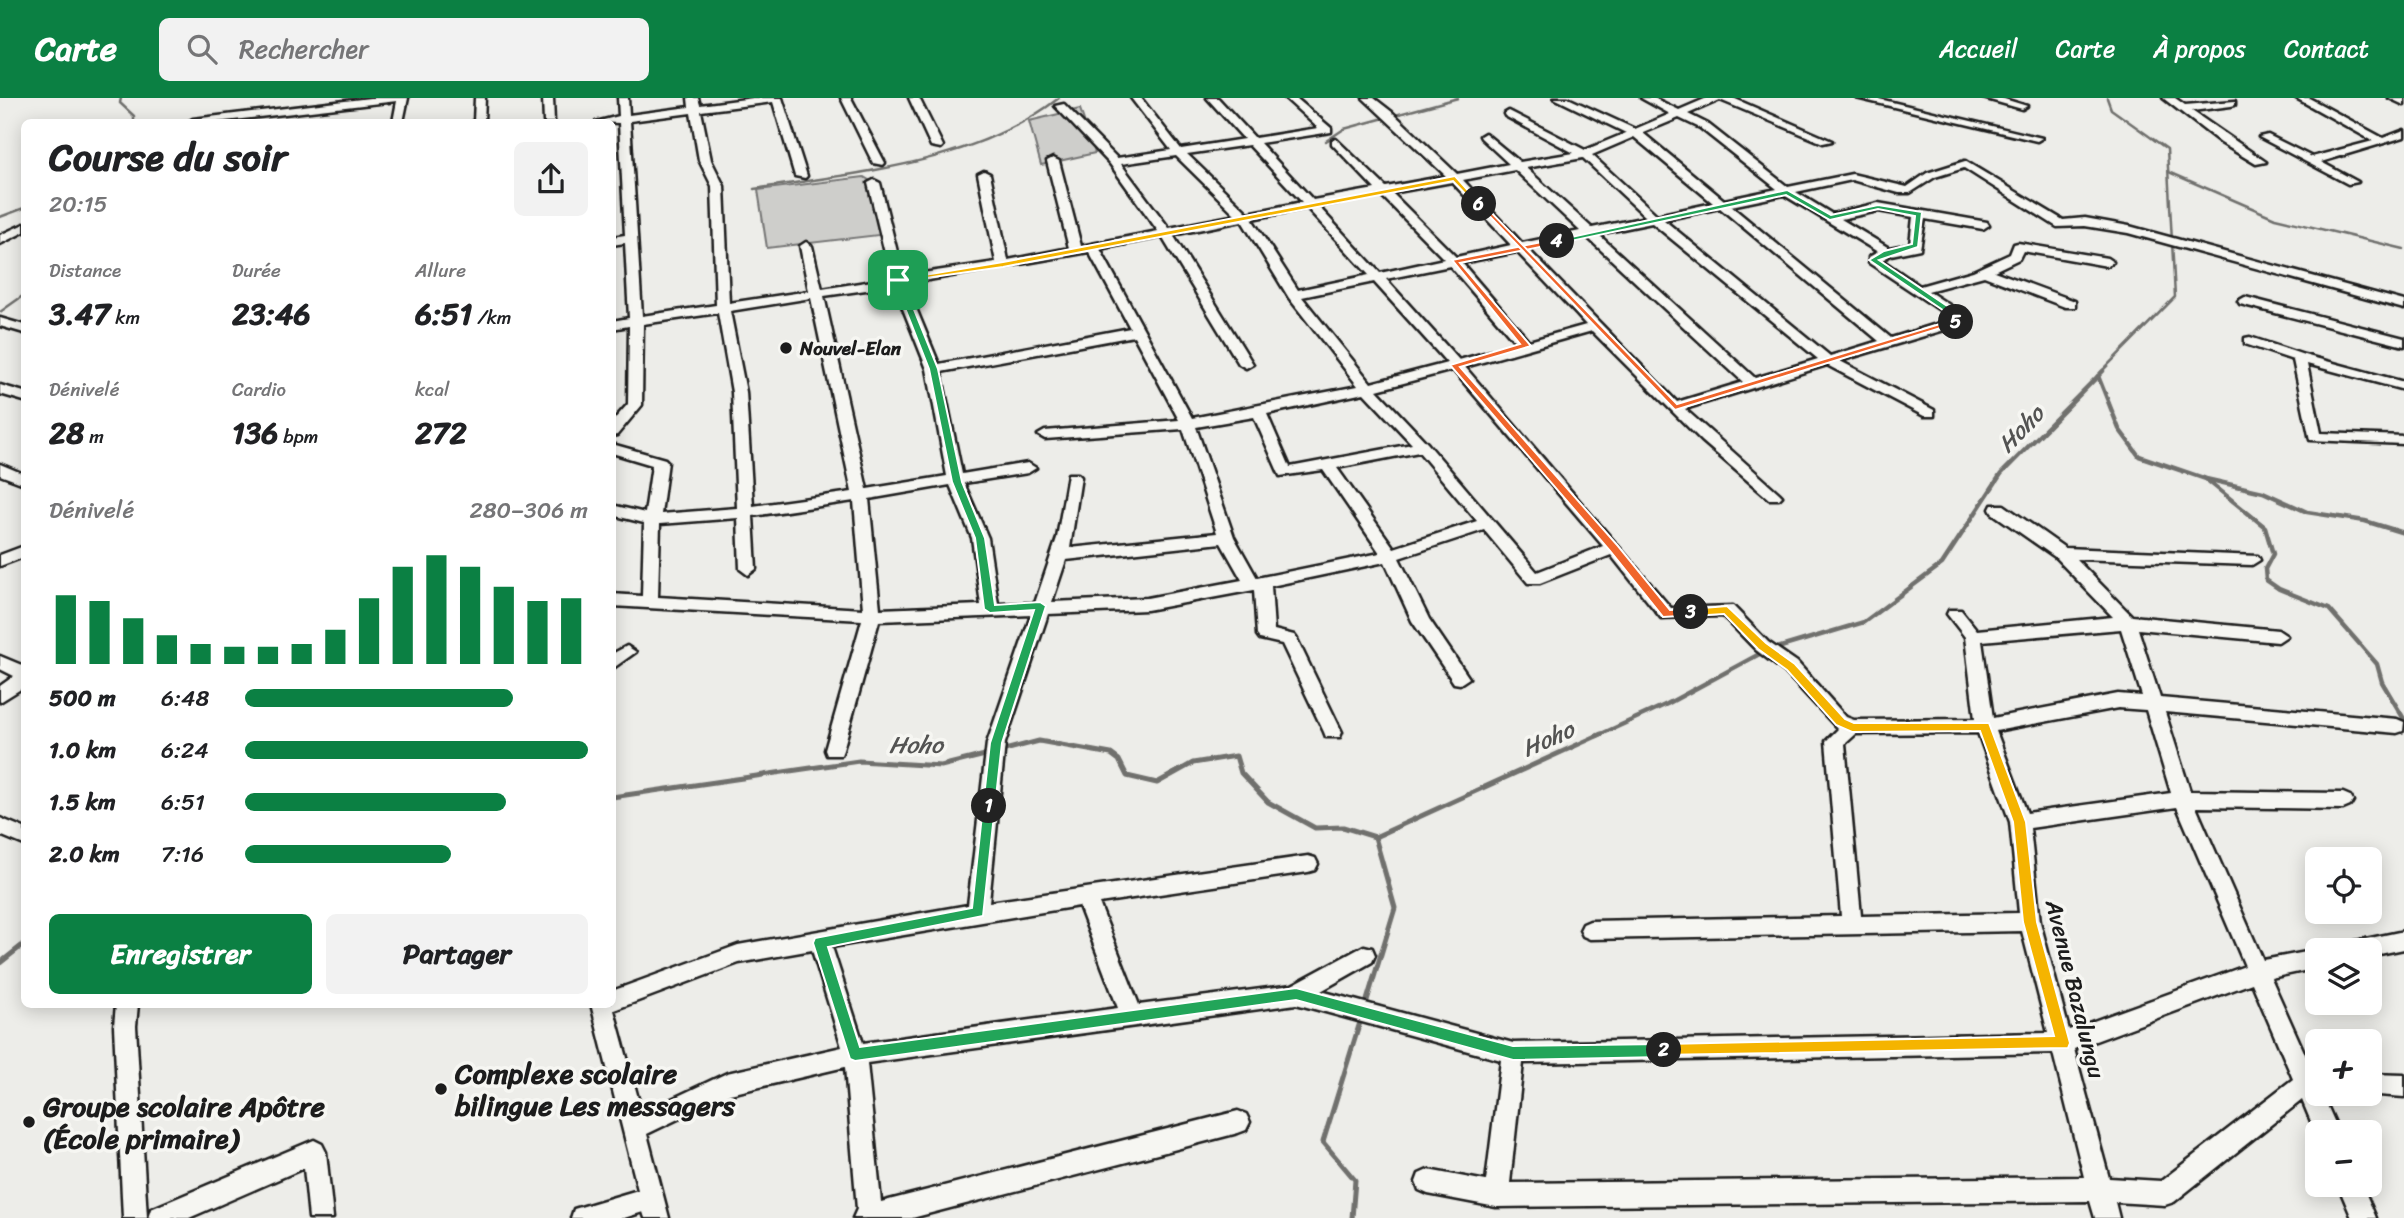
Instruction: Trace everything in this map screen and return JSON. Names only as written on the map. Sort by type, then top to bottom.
[{"type":"street","points":[[248,119],[255,98]]},
{"type":"street","points":[[248,119],[333,101],[397,98]]},
{"type":"street","points":[[399,119],[403,98]]},
{"type":"street","points":[[479,119],[480,98]]},
{"type":"street","points":[[548,98],[549,119]]},
{"type":"street","points":[[616,427],[635,405],[636,321],[623,98]]},
{"type":"street","points":[[616,120],[694,104],[777,98],[802,176]]},
{"type":"street","points":[[846,98],[879,163]]},
{"type":"street","points":[[914,98],[937,145]]},
{"type":"street","points":[[1136,98],[1178,152],[1245,217],[1294,295],[1368,389],[1423,447],[1534,579],[1614,548]]},
{"type":"street","points":[[1212,98],[1455,365],[1614,548],[1667,614],[1727,610],[1765,650],[1791,667],[1840,722],[1852,727],[1984,726],[2118,701],[2397,726]]},
{"type":"street","points":[[1114,162],[1327,130],[1290,98]]},
{"type":"street","points":[[1368,98],[1392,117],[1455,178],[1714,446],[1774,496]]},
{"type":"street","points":[[1559,98],[1636,133],[1888,342]]},
{"type":"street","points":[[1646,98],[1704,126],[1787,192],[1887,253]]},
{"type":"street","points":[[616,324],[1003,265],[1310,204],[1585,154],[1716,98]]},
{"type":"street","points":[[1724,98],[1827,141]]},
{"type":"street","points":[[1861,98],[2037,138]]},
{"type":"street","points":[[1988,98],[2022,106]]},
{"type":"street","points":[[2168,98],[2260,162]]},
{"type":"street","points":[[2217,98],[2236,100]]},
{"type":"street","points":[[2301,98],[2383,142]]},
{"type":"street","points":[[2395,98],[2404,102]]},
{"type":"street","points":[[2181,109],[2236,100]]},
{"type":"street","points":[[326,119],[333,101]]},
{"type":"street","points":[[694,104],[705,160],[718,187],[723,306],[739,392],[748,569]]},
{"type":"street","points":[[1060,106],[1114,162],[1166,233],[1246,364]]},
{"type":"street","points":[[1509,114],[1585,154],[1657,220],[1827,360],[1929,413]]},
{"type":"street","points":[[2311,161],[2383,142],[2404,133]]},
{"type":"street","points":[[1485,136],[1752,383]]},
{"type":"street","points":[[2264,137],[2352,182]]},
{"type":"street","points":[[1335,142],[1454,262],[1526,346]]},
{"type":"street","points":[[1053,161],[1076,250]]},
{"type":"street","points":[[1294,295],[1852,177],[1899,190],[1910,190],[1931,175],[1965,164],[2061,224],[2085,222],[2129,230],[2404,305]]},
{"type":"street","points":[[984,174],[1003,265]]},
{"type":"street","points":[[874,183],[898,280],[934,369],[957,482],[980,538],[990,609]]},
{"type":"street","points":[[1830,218],[1878,207],[1983,225]]},
{"type":"street","points":[[1675,407],[1962,320],[1873,260],[1887,253],[1916,246],[1919,214]]},
{"type":"street","points":[[0,240],[21,230]]},
{"type":"street","points":[[616,240],[632,238]]},
{"type":"street","points":[[806,246],[861,496],[872,615],[834,750]]},
{"type":"street","points":[[1093,247],[1189,426],[1226,537],[1258,584],[1266,635],[1288,639],[1333,732]]},
{"type":"street","points":[[1918,290],[1983,271],[2015,256],[2018,247],[2107,262]]},
{"type":"street","points":[[1983,271],[2070,304]]},
{"type":"street","points":[[2245,301],[2404,342]]},
{"type":"street","points":[[0,322],[21,329]]},
{"type":"street","points":[[1045,435],[1102,434],[1189,426],[1260,414],[1368,389],[1596,326]]},
{"type":"street","points":[[934,369],[1138,331]]},
{"type":"street","points":[[2250,341],[2299,358],[2404,386]]},
{"type":"street","points":[[2299,358],[2315,437],[2404,440]]},
{"type":"street","points":[[0,389],[21,396]]},
{"type":"street","points":[[1260,414],[1285,473],[1423,447]]},
{"type":"street","points":[[616,449],[660,462],[652,520],[650,602]]},
{"type":"street","points":[[1327,465],[1390,555],[1422,621],[1460,678]]},
{"type":"street","points":[[616,511],[652,520],[746,512],[957,482],[1028,468]]},
{"type":"street","points":[[0,469],[21,478]]},
{"type":"street","points":[[978,912],[996,743],[1065,538],[1073,477]]},
{"type":"street","points":[[1997,509],[2061,553],[2127,622],[2183,799],[2257,971],[2305,1071]]},
{"type":"street","points":[[616,600],[872,615],[1040,606],[1147,604],[1365,563],[1486,524]]},
{"type":"street","points":[[1059,555],[1226,537]]},
{"type":"street","points":[[0,561],[21,552]]},
{"type":"street","points":[[2061,553],[2252,560]]},
{"type":"street","points":[[1955,614],[1973,636],[2127,622],[2278,636]]},
{"type":"street","name":"Avenue Bazalungu","points":[[1973,636],[1984,726],[2020,822],[2030,922],[2107,1218]]},
{"type":"street","points":[[616,660],[627,652]]},
{"type":"street","points":[[0,662],[21,672]]},
{"type":"street","points":[[0,695],[21,680]]},
{"type":"street","points":[[1852,727],[1835,741],[1852,926]]},
{"type":"street","points":[[2020,822],[2183,799],[2343,801]]},
{"type":"street","points":[[0,826],[21,836]]},
{"type":"street","points":[[616,1000],[738,954],[820,943],[978,912],[1308,864]]},
{"type":"street","points":[[1086,897],[1132,1015]]},
{"type":"street","points":[[1590,930],[2030,922]]},
{"type":"street","points":[[2382,945],[2404,940]]},
{"type":"street","points":[[820,943],[855,1054],[867,1217],[1238,1122]]},
{"type":"street","points":[[1296,994],[1364,955]]},
{"type":"street","points":[[635,1128],[727,1084],[855,1054],[1296,994],[1513,1053],[2063,1043],[2257,971],[2305,961]]},
{"type":"street","points":[[127,1008],[125,1026],[135,1218]]},
{"type":"street","points":[[583,1218],[654,1208],[606,1008]]},
{"type":"street","points":[[1496,1195],[1513,1053]]},
{"type":"street","points":[[2382,1085],[2404,1086]]},
{"type":"street","points":[[1428,1182],[1496,1195],[2098,1189],[2165,1193],[2305,1088]]},
{"type":"street","points":[[160,1218],[314,1152],[321,1218]]},
{"type":"street","points":[[2355,1197],[2364,1218]]},
{"type":"shaded area","points":[[1080,109],[1095,153],[1041,165],[1029,121]]},
{"type":"shaded area","points":[[864,177],[869,180],[879,235],[767,248],[758,190]]},
{"type":"waterway","points":[[121,98],[120,103],[134,119]]},
{"type":"waterway","points":[[754,189],[874,170],[952,152],[990,138],[1059,98]]},
{"type":"waterway","points":[[1326,141],[1344,129],[1458,98]]},
{"type":"waterway","name":"Hoho","points":[[2101,372],[2175,297],[2167,149],[2111,109],[2107,98]]},
{"type":"waterway","points":[[2169,172],[2275,218],[2404,249]]},
{"type":"waterway","points":[[0,217],[21,209]]},
{"type":"waterway","points":[[0,312],[21,297]]},
{"type":"waterway","name":"Hoho","points":[[2098,376],[2103,371]]},
{"type":"waterway","name":"Hoho","points":[[1774,649],[1864,622],[1942,564],[2001,474],[2098,376]]},
{"type":"waterway","points":[[2098,376],[2119,429],[2139,456],[2206,479],[2263,492],[2307,512],[2365,521],[2404,533]]},
{"type":"waterway","points":[[2207,480],[2265,527],[2273,554],[2265,569],[2266,580],[2279,589],[2329,609],[2377,664],[2382,682],[2404,719]]},
{"type":"waterway","name":"Hoho","points":[[1597,736],[1667,704],[1765,651]]},
{"type":"waterway","name":"Hoho","points":[[1375,837],[1601,734]]},
{"type":"waterway","name":"Hoho","points":[[1001,751],[1039,741],[1111,754],[1119,760],[1127,776],[1157,783],[1193,763],[1236,756],[1241,773],[1268,802],[1315,828],[1343,827],[1375,837]]},
{"type":"waterway","name":"Hoho","points":[[616,796],[859,761],[941,766],[989,754]]},
{"type":"waterway","points":[[1365,1007],[1395,908],[1375,837]]},
{"type":"waterway","name":"Hoho","points":[[0,963],[21,946]]},
{"type":"waterway","points":[[1352,1218],[1355,1180],[1323,1142],[1361,1019]]},
{"type":"place","name":"Nouvel-Elan","points":[[786,348]]},
{"type":"place","name":"Complexe scolaire bilingue Les messagers","points":[[441,1089]]},
{"type":"place","name":"Groupe scolaire Apôtre (École primaire)","points":[[29,1122]]},
{"type":"route","points":[[898,280],[934,369],[957,482],[980,538],[990,609],[1040,606],[996,743],[978,912],[820,943],[855,1054],[1296,994],[1513,1053],[2063,1043],[2030,922],[2020,822],[1984,726],[1852,727],[1840,722],[1791,667],[1769,653],[1727,610],[1667,614],[1614,548],[1455,365],[1526,346],[1454,262],[1521,249],[1787,192],[1830,218],[1878,207],[1919,214],[1916,246],[1887,253],[1873,260],[1962,320],[1675,407],[1521,249],[1455,178],[1003,265],[898,280]]}]
